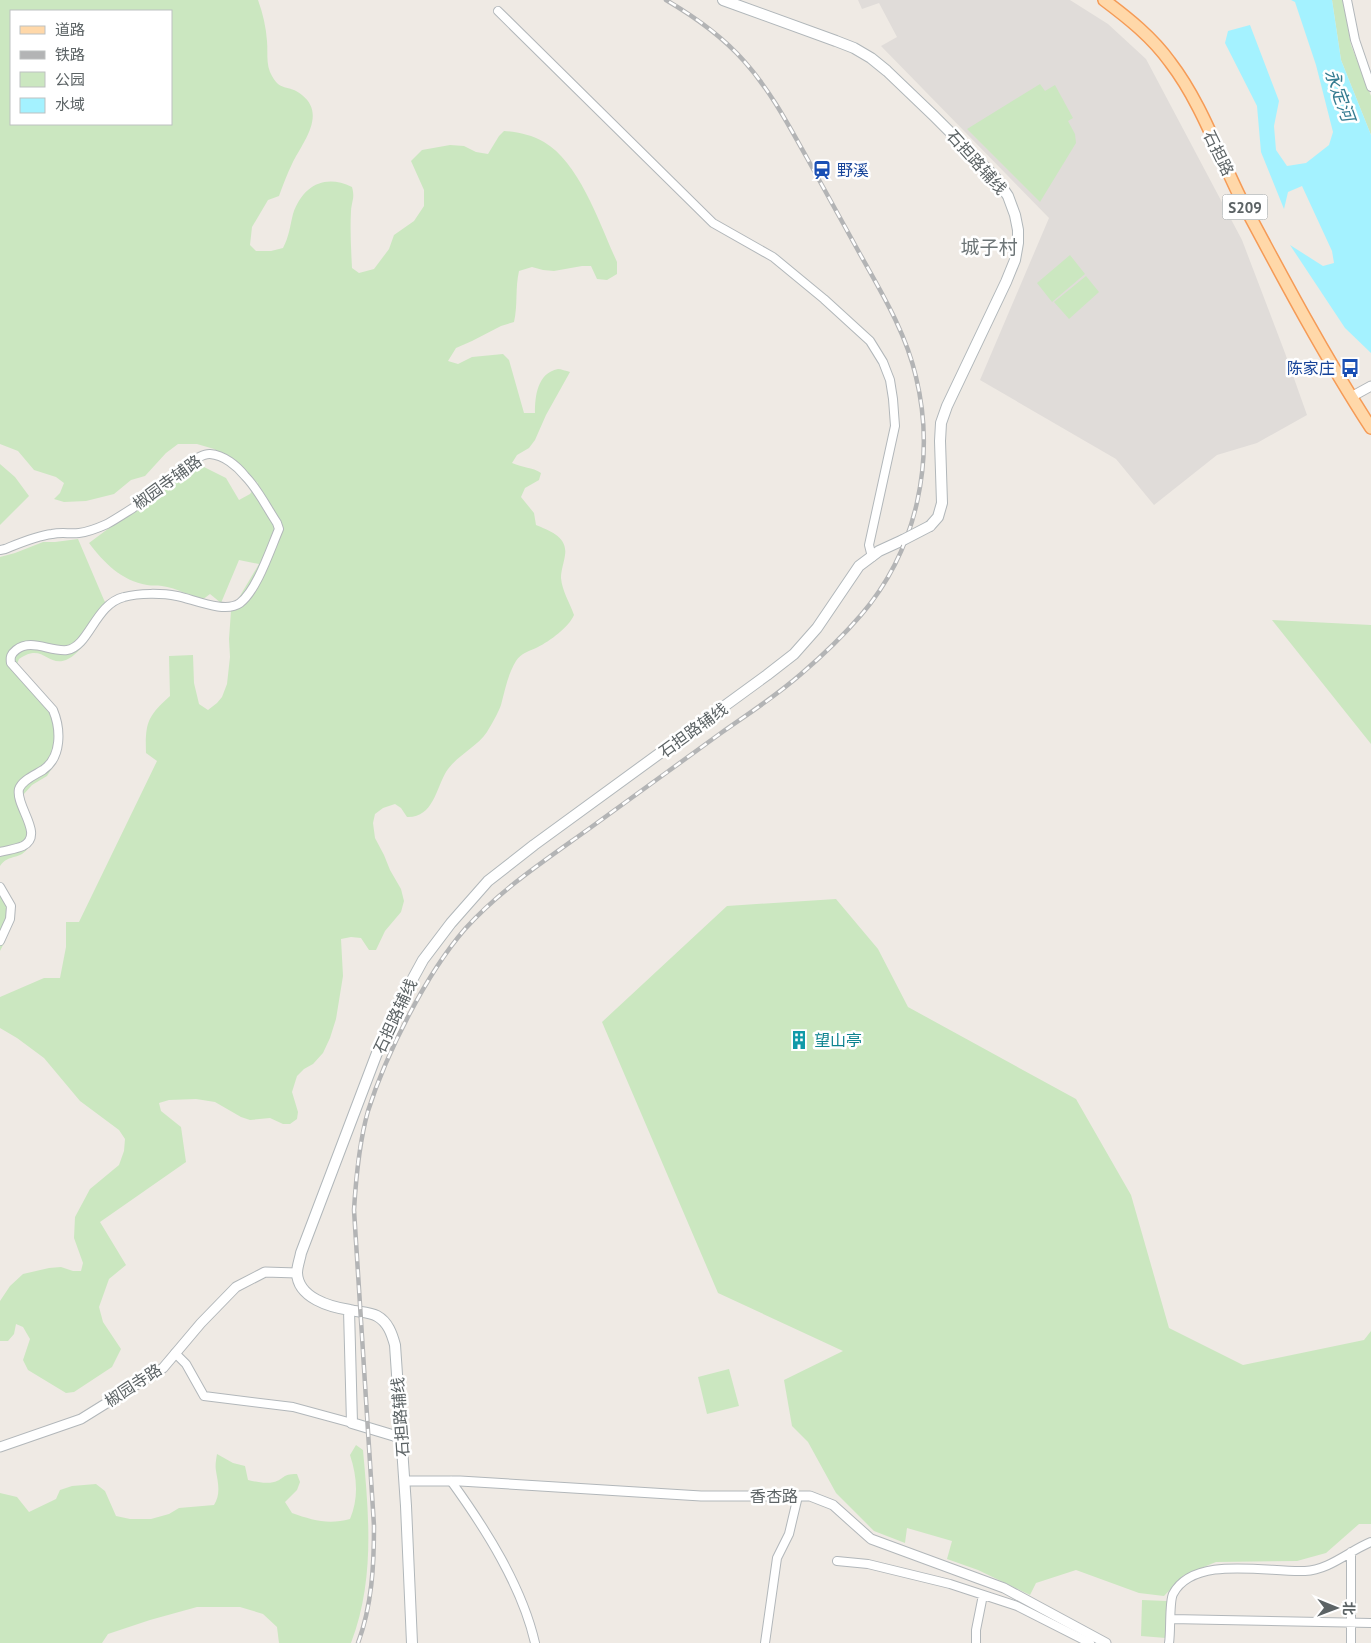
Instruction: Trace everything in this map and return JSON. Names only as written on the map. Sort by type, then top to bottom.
[{"type":"main road","name":"石担路辅线","points":[[412,1643],[405,1481],[395,1345],[392,1334],[385,1323],[376,1315],[333,1308],[312,1297],[301,1286],[297,1273],[301,1253],[380,1045],[399,1004],[423,960],[451,923],[488,881],[794,654],[817,628],[859,566],[902,540],[930,526],[938,517],[942,503],[940,441],[942,423],[947,406],[1015,260],[1018,230],[1008,196],[995,177],[887,71],[871,58],[854,48],[723,0]]},
{"type":"main road","name":"石担路","points":[[1104,0],[1153,41],[1170,61],[1185,84],[1245,206],[1307,321],[1351,398],[1371,428]]},
{"type":"main road","points":[[349,1310],[352,1423],[402,1438]]},
{"type":"street","points":[[1348,0],[1355,40],[1371,87]]},
{"type":"street","points":[[498,10],[713,223],[773,257],[824,299],[870,341],[883,362],[890,380],[894,426],[869,545],[872,557]]},
{"type":"street","points":[[1351,398],[1371,386]]},
{"type":"street","name":"椒园寺辅路","points":[[0,550],[54,533],[78,533],[94,530],[134,507],[197,458],[210,454],[230,462],[246,476],[278,523],[278,529],[252,590],[239,604],[228,607],[218,606],[177,596],[158,594],[124,596],[105,606],[84,638],[74,648],[61,650],[32,644],[19,648],[12,653],[10,657],[11,663],[55,714],[58,730],[57,750],[53,760],[45,768],[24,782],[19,790],[20,805],[31,829],[30,840],[24,846],[0,852]]},
{"type":"street","points":[[0,887],[11,906],[10,919],[0,941]]},
{"type":"street","name":"椒园寺路","points":[[0,1447],[80,1419],[163,1368],[201,1323],[236,1288],[265,1272],[297,1273]]},
{"type":"street","points":[[175,1353],[186,1364],[204,1396],[293,1407],[352,1423]]},
{"type":"street","name":"香杏路","points":[[405,1481],[452,1481],[700,1496],[810,1496],[833,1505],[871,1539],[1004,1588],[1105,1643]]},
{"type":"street","points":[[452,1481],[506,1565],[532,1627],[535,1643]]},
{"type":"street","points":[[765,1643],[777,1558],[789,1534],[798,1496]]},
{"type":"street","points":[[1170,1643],[1172,1595],[1185,1579],[1220,1568],[1307,1571],[1332,1564],[1350,1552],[1371,1542]]},
{"type":"street","points":[[1350,1552],[1351,1643]]},
{"type":"street","points":[[837,1562],[868,1564],[950,1584],[1017,1606],[1090,1643]]},
{"type":"street","points":[[976,1643],[976,1630],[983,1595]]},
{"type":"street","points":[[1171,1619],[1371,1623]]},
{"type":"shaded area","points":[[858,0],[1070,0],[1108,24],[1146,59],[1242,240],[1307,415],[1257,443],[1217,455],[1154,505],[1116,459],[980,380],[1049,218],[881,46],[897,37],[879,3],[862,9]]},
{"type":"green space","points":[[0,0],[258,0],[265,26],[270,72],[277,83],[297,91],[309,103],[312,111],[312,120],[310,129],[290,168],[279,196],[268,200],[252,227],[250,245],[256,251],[271,251],[283,248],[297,204],[309,189],[324,182],[342,183],[352,187],[353,191],[351,211],[352,268],[359,273],[374,269],[389,249],[394,235],[414,221],[424,206],[424,190],[411,161],[422,150],[450,145],[464,146],[476,152],[488,154],[504,131],[524,134],[544,142],[568,164],[588,196],[617,262],[617,274],[607,280],[597,279],[591,266],[554,271],[532,267],[519,271],[514,322],[501,326],[456,348],[448,361],[458,364],[472,357],[503,354],[509,360],[524,413],[535,413],[539,386],[541,380],[546,375],[558,369],[570,372],[546,415],[535,440],[529,448],[517,455],[512,463],[541,473],[539,480],[525,488],[521,497],[534,513],[536,525],[557,536],[564,544],[565,555],[561,575],[564,592],[574,615],[572,620],[553,637],[518,658],[509,677],[500,708],[489,729],[478,743],[450,766],[428,808],[423,813],[407,817],[401,808],[395,804],[383,808],[375,814],[373,823],[375,838],[401,889],[404,901],[401,912],[385,931],[376,950],[369,950],[361,938],[341,939],[343,976],[336,1019],[323,1053],[313,1064],[297,1076],[292,1092],[298,1112],[297,1119],[290,1124],[283,1124],[270,1118],[250,1120],[215,1102],[196,1099],[169,1100],[159,1103],[161,1111],[181,1127],[186,1162],[100,1222],[126,1265],[109,1279],[99,1307],[103,1322],[121,1349],[112,1367],[74,1392],[66,1393],[28,1370],[23,1360],[30,1339],[23,1327],[16,1324],[14,1334],[8,1341],[0,1341],[0,1301],[10,1286],[23,1274],[61,1267],[73,1271],[81,1271],[83,1263],[74,1238],[75,1217],[90,1189],[119,1165],[124,1151],[125,1139],[119,1130],[80,1101],[44,1058],[0,1028],[0,997],[44,978],[60,978],[66,947],[66,922],[79,922],[157,761],[146,753],[146,734],[152,715],[170,696],[169,656],[193,655],[194,683],[199,704],[208,710],[217,703],[222,697],[227,684],[230,657],[231,611],[259,564],[239,560],[221,603],[210,594],[202,600],[172,588],[147,585],[129,579],[107,564],[89,543],[196,463],[226,478],[239,500],[250,494],[258,483],[214,449],[197,444],[178,444],[166,453],[145,476],[131,480],[114,494],[86,501],[64,502],[54,499],[60,493],[64,483],[56,477],[34,470],[18,451],[0,444]]},
{"type":"green space","points":[[1332,0],[1343,0],[1351,45],[1371,96],[1371,135],[1341,60]]},
{"type":"green space","points":[[1040,84],[1045,91],[1055,85],[1073,118],[1068,121],[1075,134],[1076,143],[1040,202],[967,129]]},
{"type":"green space","points":[[1070,255],[1085,274],[1052,302],[1037,283]]},
{"type":"green space","points":[[1086,276],[1099,292],[1069,319],[1054,302]]},
{"type":"green space","points":[[0,464],[15,477],[29,496],[0,525]]},
{"type":"green space","points":[[78,539],[109,609],[84,645],[72,657],[60,661],[34,653],[27,654],[19,659],[18,668],[44,696],[56,722],[54,762],[47,776],[32,785],[23,795],[29,846],[22,854],[7,859],[0,866],[0,557],[43,542]]},
{"type":"green space","points":[[1272,620],[1371,625],[1371,744]]},
{"type":"green space","points":[[0,886],[8,904],[11,919],[8,933],[0,951]]},
{"type":"green space","points":[[836,899],[878,949],[908,1007],[1076,1099],[1131,1195],[1169,1328],[1243,1365],[1364,1340],[1371,1331],[1371,1524],[1359,1524],[1326,1553],[1297,1561],[1216,1562],[1184,1575],[1164,1596],[1139,1593],[1076,1570],[1036,1583],[1030,1595],[978,1570],[947,1559],[952,1541],[907,1528],[905,1543],[874,1531],[836,1493],[808,1442],[792,1426],[784,1380],[843,1351],[718,1293],[602,1022],[727,906]]},
{"type":"green space","points":[[729,1369],[739,1406],[707,1414],[698,1377]]},
{"type":"green space","points":[[356,1445],[363,1450],[368,1548],[364,1596],[351,1643],[279,1643],[277,1627],[263,1614],[240,1607],[197,1607],[108,1634],[102,1643],[0,1643],[0,1493],[17,1497],[29,1512],[56,1499],[60,1490],[72,1486],[96,1484],[105,1491],[116,1516],[130,1519],[151,1519],[169,1514],[179,1508],[214,1505],[218,1493],[217,1454],[233,1463],[245,1466],[248,1480],[271,1483],[288,1475],[297,1474],[300,1482],[297,1490],[285,1502],[292,1513],[320,1521],[342,1521],[350,1519],[355,1503],[355,1479],[350,1455]]},
{"type":"green space","points":[[1142,1600],[1167,1601],[1166,1638],[1141,1636]]},
{"type":"water","name":"永定河","points":[[1291,0],[1332,0],[1341,60],[1371,135],[1371,353],[1345,328],[1290,245],[1323,266],[1334,263],[1332,251],[1302,186],[1288,192],[1284,209],[1261,152],[1257,106],[1225,43],[1228,31],[1250,25],[1279,101],[1274,126],[1276,150],[1287,166],[1306,163],[1329,145],[1333,132],[1316,65],[1295,2]]},
{"type":"railway","points":[[358,1643],[369,1600],[374,1526],[354,1210],[362,1135],[368,1111],[396,1040],[436,968],[450,947],[479,914],[541,863],[782,690],[840,638],[861,615],[880,589],[896,562],[908,533],[917,502],[924,440],[922,408],[911,359],[898,325],[793,133],[762,84],[736,52],[717,35],[698,20],[666,0]]},
{"type":"place","name":"野溪","points":[[822,170]]},
{"type":"place","name":"陈家庄","points":[[1350,368]]},
{"type":"place","name":"望山亭","points":[[799,1040]]},
{"type":"district","name":"城子村","points":[[989,247]]}]
